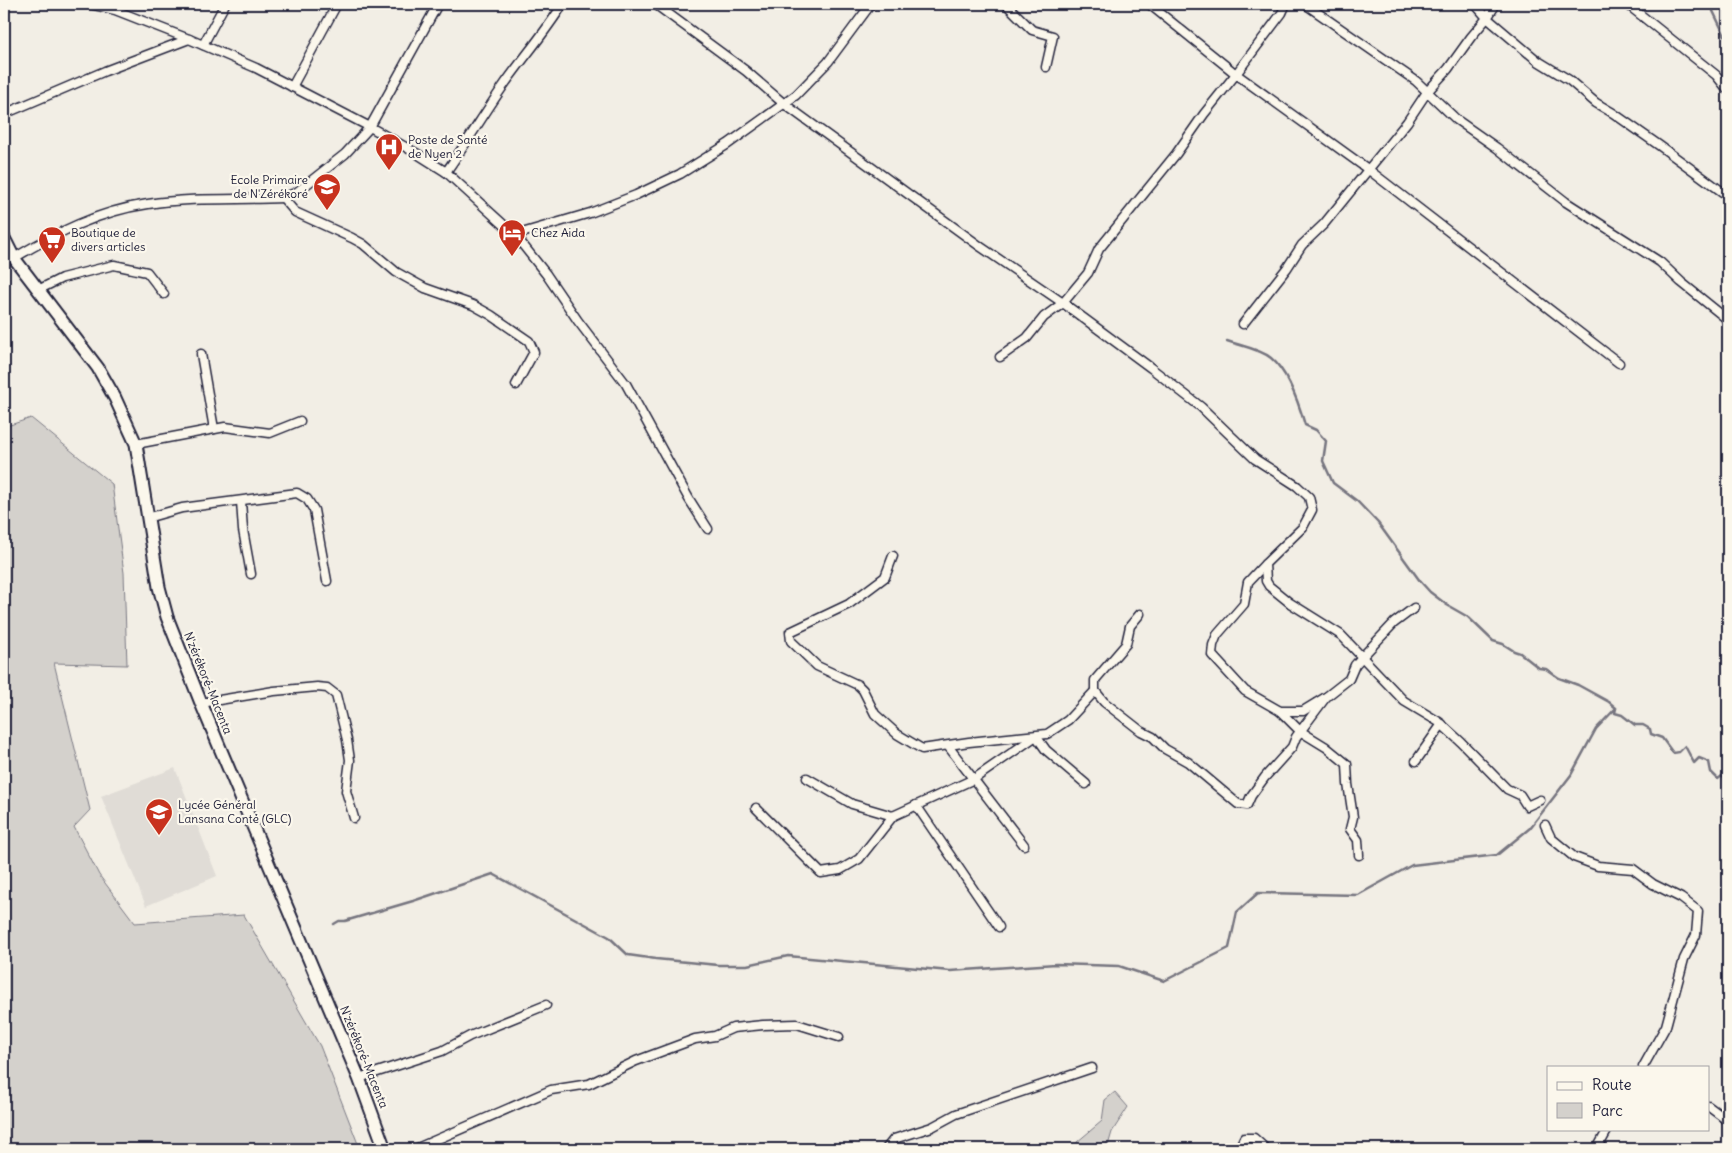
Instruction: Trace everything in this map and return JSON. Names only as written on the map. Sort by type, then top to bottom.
[{"type":"highway","name":"N'zérékoré-Macenta","points":[[4,238],[14,258],[98,368],[115,398],[136,444],[146,518],[159,587],[167,617],[200,704],[360,1078],[385,1149]]},
{"type":"street","points":[[89,4],[116,7],[256,68],[370,127],[446,172],[515,235],[546,274],[578,321],[626,384],[689,499],[708,529]]},
{"type":"street","points":[[203,45],[225,4]]},
{"type":"street","points":[[292,87],[337,4]]},
{"type":"street","points":[[14,258],[55,234],[86,220],[118,210],[148,204],[180,201],[283,198],[297,192],[345,154],[370,127],[438,4]]},
{"type":"street","points":[[446,172],[503,87],[548,28],[563,4]]},
{"type":"street","points":[[655,4],[746,71],[783,103],[1151,368],[1201,407],[1255,459],[1297,486],[1309,498],[1312,510],[1303,527],[1248,582],[1244,604],[1217,635],[1212,655],[1244,690],[1280,711],[1300,731],[1326,747],[1347,764],[1353,816],[1350,829],[1358,840],[1359,855]]},
{"type":"street","points":[[515,235],[614,204],[680,174],[728,144],[796,95],[828,62],[871,4]]},
{"type":"street","points":[[1006,4],[1032,30],[1053,36],[1046,67]]},
{"type":"street","points":[[1149,4],[1236,74],[1369,170],[1619,363]]},
{"type":"street","points":[[1000,357],[1027,338],[1044,317],[1063,303],[1088,273],[1099,249],[1176,154],[1204,114],[1282,13],[1286,4]]},
{"type":"street","points":[[1305,4],[1416,81],[1457,120],[1497,148],[1566,202],[1660,262],[1681,282],[1728,320]]},
{"type":"street","points":[[1475,4],[1487,18],[1538,61],[1569,80],[1596,103],[1660,146],[1728,196]]},
{"type":"street","points":[[1243,324],[1287,268],[1302,245],[1324,224],[1407,122],[1426,92],[1448,69],[1496,4]]},
{"type":"street","points":[[1627,4],[1716,75],[1728,90]]},
{"type":"street","points":[[4,114],[105,71],[189,39]]},
{"type":"street","points":[[283,198],[295,212],[363,244],[396,272],[425,288],[473,306],[491,315],[528,341],[534,352],[516,385]]},
{"type":"street","points":[[38,290],[62,278],[114,265],[147,272],[164,294]]},
{"type":"street","points":[[201,354],[214,429]]},
{"type":"street","points":[[136,444],[225,427],[270,432],[300,420]]},
{"type":"street","points":[[146,518],[182,508],[297,493],[307,499],[314,510],[327,581]]},
{"type":"street","points":[[241,501],[251,574]]},
{"type":"street","points":[[893,556],[885,578],[849,604],[790,632],[791,641],[817,666],[858,684],[875,714],[896,734],[922,749],[1047,734],[1068,720],[1095,691]]},
{"type":"street","points":[[1265,564],[1268,586],[1341,635],[1404,700],[1442,724],[1502,785],[1520,795],[1527,806],[1540,800]]},
{"type":"street","points":[[1280,711],[1303,711],[1326,698],[1349,679],[1355,664],[1394,623],[1414,608]]},
{"type":"street","points":[[1140,614],[1130,626],[1126,644],[1095,680],[1095,691],[1104,702],[1153,737],[1165,749],[1188,762],[1238,804],[1247,805],[1251,796],[1265,777],[1292,747],[1300,731],[1326,698]]},
{"type":"street","points":[[200,704],[274,692],[317,687],[327,688],[336,695],[347,740],[350,760],[346,791],[354,818]]},
{"type":"street","points":[[1416,761],[1442,724]]},
{"type":"street","points":[[756,808],[821,873],[840,870],[859,859],[893,816],[974,779],[1036,736]]},
{"type":"street","points":[[1036,736],[1046,750],[1086,784]]},
{"type":"street","points":[[948,746],[1024,845]]},
{"type":"street","points":[[807,778],[852,804],[893,816]]},
{"type":"street","points":[[916,805],[999,927]]},
{"type":"street","points":[[1545,825],[1551,838],[1574,857],[1598,866],[1633,870],[1653,884],[1681,898],[1698,911],[1696,935],[1684,958],[1666,1026],[1644,1066]]},
{"type":"street","points":[[360,1078],[442,1051],[470,1036],[546,1005]]},
{"type":"street","points":[[416,1149],[551,1090],[589,1084],[636,1061],[695,1039],[715,1036],[733,1028],[797,1024],[839,1037]]},
{"type":"street","points":[[886,1149],[894,1139],[932,1127],[956,1114],[1092,1068]]},
{"type":"street","points":[[1710,1108],[1728,1121]]},
{"type":"street","points":[[1597,1149],[1607,1130]]},
{"type":"street","points":[[1238,1149],[1244,1138],[1254,1138],[1266,1149]]},
{"type":"shaded area","name":"Lycée Général Lansana Conté (GLC)","points":[[175,768],[217,876],[146,906],[101,796]]},
{"type":"green space","points":[[31,418],[112,484],[124,573],[127,665],[54,663],[90,810],[74,827],[99,875],[135,923],[244,915],[320,1046],[360,1149],[4,1149],[4,427]]},
{"type":"green space","points":[[1115,1092],[1128,1107],[1112,1132],[1107,1149],[1078,1149],[1077,1142],[1102,1121],[1105,1100]]},
{"type":"waterway","points":[[1713,11],[1728,40]]},
{"type":"waterway","points":[[1227,341],[1261,352],[1277,364],[1288,380],[1305,425],[1316,430],[1326,441],[1323,461],[1333,483],[1357,501],[1378,523],[1430,592],[1447,605],[1468,617],[1493,641],[1520,653],[1539,668],[1546,669],[1559,678],[1578,685],[1609,702],[1616,708],[1615,713],[1622,715],[1635,725],[1643,725],[1650,729],[1651,734],[1662,738],[1673,753],[1679,752],[1685,746],[1694,763],[1699,758],[1709,762],[1711,772],[1718,779],[1722,776],[1728,784]]},
{"type":"waterway","points":[[334,924],[413,901],[493,874],[609,937],[628,955],[718,965],[747,965],[788,956],[950,971],[1056,964],[1119,966],[1164,981],[1229,948],[1237,912],[1258,893],[1358,895],[1412,865],[1497,855],[1530,828],[1571,775],[1596,729],[1616,708]]},
{"type":"place","name":"Poste de Santé de Nyen 2","points":[[389,171]]},
{"type":"place","name":"Ecole Primaire de N'Zérékoré","points":[[327,211]]},
{"type":"place","name":"Chez Aida","points":[[512,257]]},
{"type":"place","name":"Boutique de divers articles","points":[[52,264]]},
{"type":"place","name":"Lycée Général Lansana Conté (GLC)","points":[[159,836]]}]
